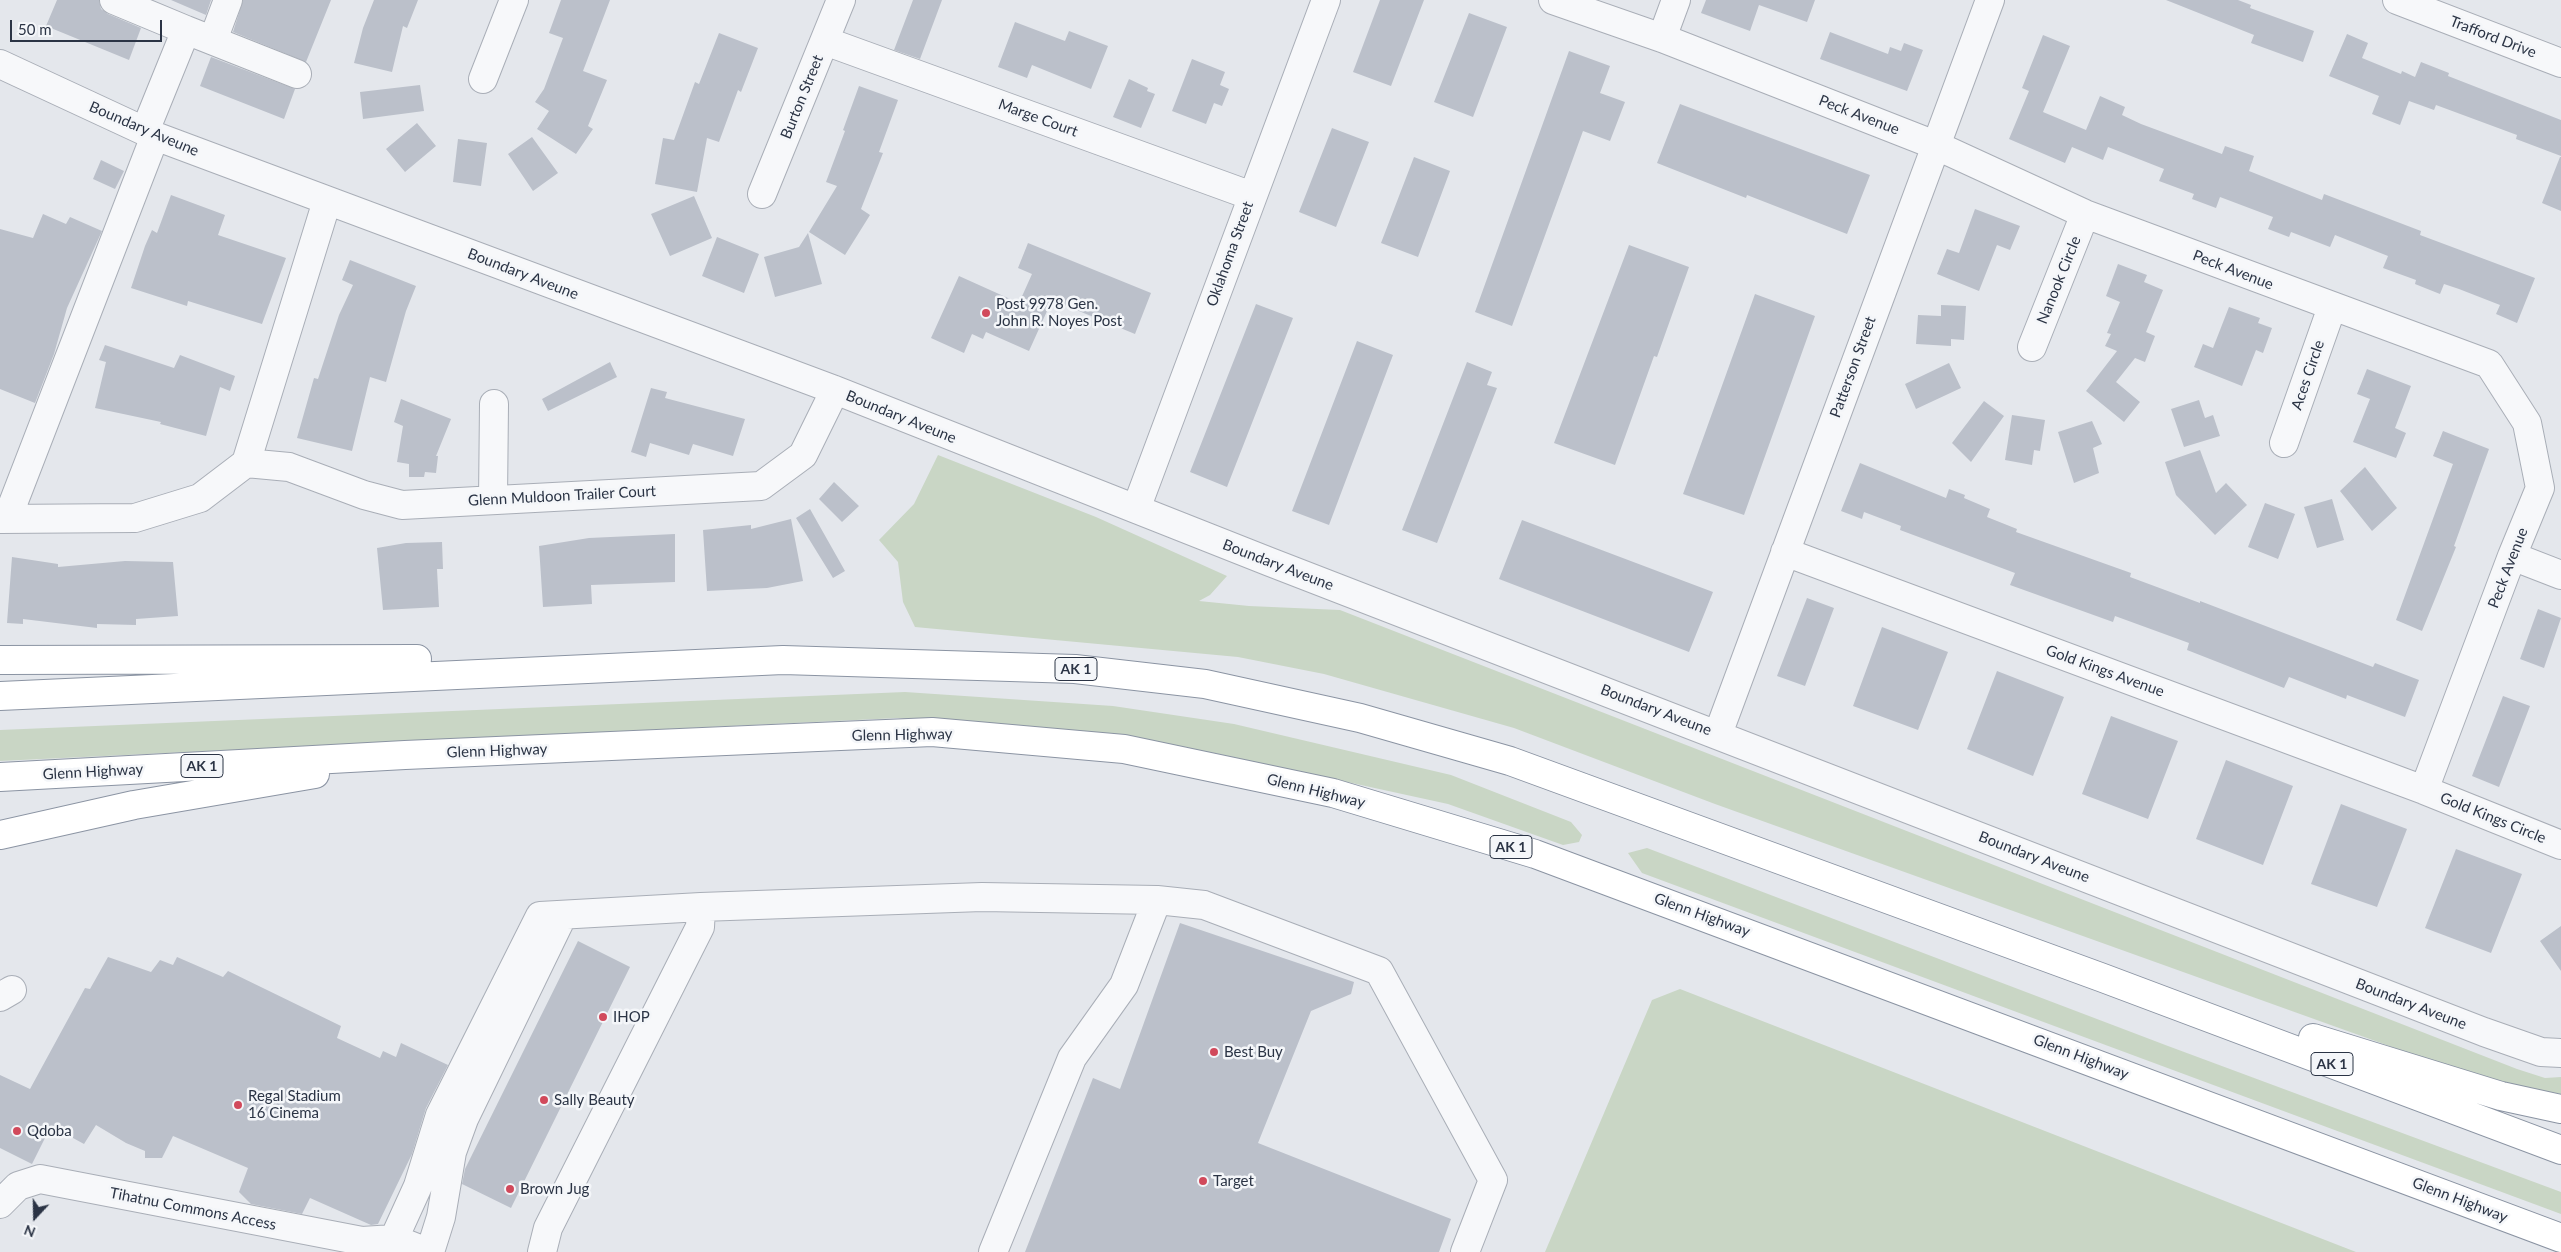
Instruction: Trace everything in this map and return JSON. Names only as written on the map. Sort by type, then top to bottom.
[{"type":"highway","points":[[0,660],[783,660]]},
{"type":"highway","name":"AK 1","points":[[0,696],[783,660],[1075,668],[1205,684],[1360,718],[1510,762],[2103,978],[2561,1150]]},
{"type":"highway","name":"Glenn Highway","points":[[0,777],[405,755],[932,732],[1124,749],[1333,793],[1535,854],[2561,1238]]},
{"type":"highway","points":[[0,835],[134,805],[271,783],[405,755]]},
{"type":"highway","points":[[2103,978],[2253,1018],[2501,1096],[2561,1109]]},
{"type":"street","points":[[114,0],[297,74]]},
{"type":"street","points":[[213,40],[228,0]]},
{"type":"street","points":[[484,79],[514,0]]},
{"type":"street","name":"Burton Street","points":[[762,194],[841,0]]},
{"type":"street","name":"Oklahoma Street","points":[[1136,510],[1326,0]]},
{"type":"street","name":"Peck Avenue","points":[[1553,0],[1662,38],[1935,145],[2085,214],[2489,364],[2527,422],[2540,488],[2512,556],[2424,790]]},
{"type":"street","points":[[1662,38],[1676,0]]},
{"type":"street","name":"Patterson Street","points":[[1718,734],[1990,0]]},
{"type":"street","name":"Trafford Drive","points":[[2397,0],[2561,63]]},
{"type":"street","points":[[186,30],[150,133],[4,519],[135,518],[200,498],[246,463],[327,201]]},
{"type":"street","name":"Marge Court","points":[[825,41],[1252,196]]},
{"type":"street","name":"Boundary Aveune","points":[[0,64],[150,133],[835,390],[1136,510],[2484,1032],[2541,1052],[2561,1053]]},
{"type":"street","name":"Nanook Circle","points":[[2032,347],[2085,214]]},
{"type":"street","name":"Aces Circle","points":[[2284,443],[2332,307]]},
{"type":"street","name":"Glenn Muldoon Trailer Court","points":[[246,463],[289,467],[364,495],[402,504],[761,486],[803,455],[835,390]]},
{"type":"street","points":[[493,500],[494,404]]},
{"type":"street","name":"Gold Kings Avenue","points":[[1785,552],[2424,790]]},
{"type":"street","points":[[2512,556],[2561,575]]},
{"type":"street","name":"Gold Kings Circle","points":[[2424,790],[2561,845]]},
{"type":"street","points":[[500,1021],[440,1115],[418,1186],[391,1246],[429,1252],[441,1217],[452,1152],[464,1119],[500,1021],[552,916],[701,907],[982,897],[1157,900],[1204,905],[1379,971],[1493,1180],[1465,1252]]},
{"type":"street","points":[[993,1252],[1072,1058],[1124,985],[1157,900]]},
{"type":"street","points":[[542,1252],[548,1228],[700,927],[701,907]]},
{"type":"street","name":"Tihatnu Commons Access","points":[[6,1190],[40,1180],[391,1246]]},
{"type":"green space","points":[[938,455],[1096,517],[1227,576],[1210,595],[1199,601],[1249,606],[1340,610],[2517,1069],[2545,1078],[2561,1077],[2561,1094],[2484,1080],[1715,804],[1514,728],[1324,674],[1238,657],[915,627],[903,602],[898,562],[879,540],[914,504]]},
{"type":"green space","points":[[905,692],[1113,706],[1234,724],[1451,775],[1571,822],[1582,835],[1579,842],[1563,845],[1448,804],[1214,753],[898,718],[0,761],[0,730]]},
{"type":"green space","points":[[1647,848],[2168,1046],[2561,1192],[2561,1214],[1642,873],[1628,853]]},
{"type":"green space","points":[[1680,989],[2356,1252],[1545,1252],[1652,1000]]},
{"type":"building","points":[[57,0],[99,0],[101,9],[108,14],[141,28],[129,60],[46,26]]},
{"type":"building","points":[[171,0],[211,0],[206,15]]},
{"type":"building","points":[[243,0],[331,0],[306,62],[233,32]]},
{"type":"building","points":[[374,0],[418,0],[407,28],[403,26],[392,72],[354,63],[363,28]]},
{"type":"building","points":[[561,0],[610,0],[583,71],[607,80],[588,126],[593,129],[576,154],[537,129],[549,111],[535,102],[544,89],[563,38],[549,33]]},
{"type":"building","points":[[913,0],[942,0],[920,59],[894,50]]},
{"type":"building","points":[[1380,0],[1424,0],[1391,86],[1353,72]]},
{"type":"building","points":[[1706,0],[1815,0],[1807,22],[1759,5],[1750,31],[1701,13]]},
{"type":"building","points":[[2166,0],[2238,0],[2251,5],[2250,8],[2314,31],[2303,62],[2251,43],[2254,35]]},
{"type":"building","points":[[1469,13],[1507,27],[1473,117],[1434,102]]},
{"type":"building","points":[[1015,22],[1065,41],[1069,31],[1108,46],[1091,89],[1032,65],[1027,78],[998,67]]},
{"type":"building","points":[[1830,32],[1888,54],[1890,47],[1901,51],[1904,43],[1923,50],[1907,91],[1820,59]]},
{"type":"building","points":[[719,33],[758,48],[741,92],[738,90],[719,142],[707,138],[697,192],[655,184],[663,138],[674,140],[695,82],[699,84]]},
{"type":"building","points":[[2347,34],[2368,43],[2362,58],[2401,74],[2402,71],[2415,77],[2421,62],[2449,73],[2448,76],[2561,120],[2561,156],[2516,139],[2517,135],[2436,105],[2434,110],[2409,101],[2400,125],[2372,114],[2379,96],[2329,76]]},
{"type":"building","points":[[2043,35],[2070,46],[2043,112],[2086,130],[2100,96],[2125,107],[2122,115],[2141,124],[2222,154],[2225,146],[2254,156],[2249,171],[2322,200],[2324,194],[2421,231],[2420,235],[2535,278],[2517,323],[2496,314],[2500,305],[2459,289],[2444,284],[2440,294],[2415,284],[2416,280],[2383,268],[2388,256],[2335,235],[2330,247],[2291,232],[2289,237],[2268,229],[2273,217],[2220,197],[2216,208],[2192,199],[2194,194],[2159,181],[2164,169],[2108,147],[2103,160],[2072,147],[2065,163],[2009,139],[2029,91],[2022,88]]},
{"type":"building","points":[[1569,51],[1610,66],[1600,93],[1625,102],[1610,141],[1583,131],[1512,326],[1475,312]]},
{"type":"building","points":[[211,57],[295,89],[284,119],[200,86]]},
{"type":"building","points":[[1192,59],[1225,72],[1220,85],[1229,89],[1222,106],[1214,103],[1206,124],[1172,111]]},
{"type":"building","points":[[1129,79],[1148,88],[1147,91],[1155,94],[1141,128],[1113,117]]},
{"type":"building","points":[[420,85],[424,111],[363,119],[360,92]]},
{"type":"building","points":[[859,86],[898,100],[879,152],[883,153],[861,209],[870,215],[845,255],[809,232],[837,186],[826,182]]},
{"type":"building","points":[[1680,104],[1870,175],[1847,234],[1747,195],[1746,198],[1657,163]]},
{"type":"building","points":[[417,123],[436,146],[405,172],[386,149]]},
{"type":"building","points":[[1332,128],[1369,142],[1336,227],[1299,212]]},
{"type":"building","points":[[532,137],[558,173],[533,191],[508,154]]},
{"type":"building","points":[[458,139],[487,143],[481,186],[453,182]]},
{"type":"building","points":[[1414,157],[1450,171],[1418,257],[1381,243]]},
{"type":"building","points":[[2561,157],[2561,211],[2542,203]]},
{"type":"building","points":[[101,160],[124,171],[115,189],[93,179]]},
{"type":"building","points":[[171,195],[225,215],[218,235],[286,258],[262,324],[188,301],[187,306],[131,288],[145,246],[152,230],[157,233]]},
{"type":"building","points":[[694,196],[712,238],[670,256],[651,214]]},
{"type":"building","points":[[1975,209],[2020,226],[2010,250],[1997,245],[1979,291],[1937,274],[1947,249],[1959,253]]},
{"type":"building","points":[[43,214],[66,224],[70,217],[102,231],[67,308],[54,354],[35,403],[0,389],[0,229],[33,238]]},
{"type":"building","points":[[808,233],[822,284],[775,297],[764,257],[799,247]]},
{"type":"building","points":[[717,237],[759,254],[744,293],[702,276]]},
{"type":"building","points":[[1028,243],[1151,293],[1135,334],[1052,300],[1029,351],[986,332],[983,339],[972,334],[964,353],[931,338],[959,276],[1019,303],[1032,274],[1018,268]]},
{"type":"building","points":[[1629,245],[1689,267],[1657,357],[1654,356],[1615,465],[1554,443]]},
{"type":"building","points":[[350,260],[416,286],[406,311],[386,382],[370,377],[352,451],[297,438],[314,378],[318,379],[339,315],[353,285],[342,280]]},
{"type":"building","points":[[2118,264],[2147,275],[2144,282],[2163,290],[2146,332],[2155,336],[2145,362],[2135,358],[2116,382],[2140,402],[2124,422],[2086,391],[2117,351],[2105,346],[2111,334],[2107,333],[2120,302],[2106,296]]},
{"type":"building","points":[[1755,294],[1815,316],[1744,515],[1683,494]]},
{"type":"building","points":[[1256,304],[1293,318],[1227,487],[1190,472]]},
{"type":"building","points":[[1941,305],[1966,306],[1964,340],[1951,339],[1951,346],[1916,344],[1918,315],[1941,316]]},
{"type":"building","points":[[2229,307],[2260,318],[2258,323],[2272,328],[2263,353],[2256,350],[2242,386],[2194,367],[2203,344],[2213,348]]},
{"type":"building","points":[[1357,341],[1393,355],[1329,525],[1292,511]]},
{"type":"building","points":[[105,345],[174,368],[180,355],[235,376],[230,391],[220,387],[206,436],[160,424],[161,422],[95,408],[106,362],[99,360]]},
{"type":"building","points":[[610,362],[617,377],[548,411],[542,399]]},
{"type":"building","points":[[1467,362],[1492,372],[1487,385],[1497,388],[1437,543],[1402,530]]},
{"type":"building","points":[[1949,363],[1961,388],[1916,409],[1905,384]]},
{"type":"building","points":[[2367,369],[2411,386],[2395,428],[2406,433],[2396,458],[2353,442],[2370,399],[2357,394]]},
{"type":"building","points":[[651,388],[667,392],[665,398],[745,419],[733,456],[693,444],[689,455],[650,443],[646,457],[631,452]]},
{"type":"building","points":[[401,399],[451,419],[436,456],[438,456],[436,473],[425,472],[424,477],[409,477],[409,464],[397,462],[403,426],[394,422]]},
{"type":"building","points":[[2199,400],[2205,418],[2213,415],[2220,436],[2184,447],[2171,409]]},
{"type":"building","points":[[1984,401],[2004,416],[1971,462],[1952,443]]},
{"type":"building","points":[[2012,415],[2045,420],[2040,451],[2034,450],[2032,465],[2005,460]]},
{"type":"building","points":[[2092,421],[2102,444],[2093,448],[2099,473],[2074,483],[2058,432]]},
{"type":"building","points":[[2443,431],[2489,449],[2454,546],[2456,547],[2422,631],[2396,620],[2453,464],[2433,456]]},
{"type":"building","points":[[2200,450],[2216,493],[2226,483],[2247,505],[2215,535],[2176,495],[2165,462]]},
{"type":"building","points":[[1860,463],[1946,498],[1949,489],[1965,495],[1964,498],[1990,509],[1987,517],[2017,529],[2016,532],[2131,573],[2130,577],[2200,603],[2200,601],[2373,667],[2375,663],[2419,680],[2405,717],[2347,695],[2346,699],[2289,677],[2284,688],[2187,650],[2189,643],[2115,616],[2113,622],[2010,585],[2015,573],[1900,530],[1901,526],[1864,512],[1862,519],[1841,511]]},
{"type":"building","points":[[2365,467],[2397,508],[2372,531],[2340,491]]},
{"type":"building","points":[[834,482],[859,506],[842,522],[819,499]]},
{"type":"building","points":[[2332,499],[2344,540],[2317,548],[2304,507]]},
{"type":"building","points":[[2265,503],[2295,514],[2278,559],[2248,547]]},
{"type":"building","points":[[810,509],[845,571],[833,578],[796,518]]},
{"type":"building","points":[[791,519],[803,581],[767,588],[707,591],[703,530],[751,525],[751,529]]},
{"type":"building","points":[[1522,520],[1713,592],[1689,652],[1499,579]]},
{"type":"building","points":[[675,534],[675,582],[591,585],[592,604],[543,607],[539,546],[589,538]]},
{"type":"building","points":[[442,542],[443,569],[437,569],[439,607],[383,610],[377,548],[406,543]]},
{"type":"building","points":[[12,557],[58,564],[58,567],[125,561],[173,562],[178,616],[136,619],[136,625],[97,624],[97,628],[23,619],[23,624],[7,623]]},
{"type":"building","points":[[1807,598],[1834,608],[1805,686],[1777,676]]},
{"type":"building","points":[[2538,609],[2561,618],[2544,668],[2520,659]]},
{"type":"building","points":[[1882,627],[1948,652],[1918,730],[1853,706]]},
{"type":"building","points":[[1997,671],[2064,697],[2033,776],[1967,749]]},
{"type":"building","points":[[2503,696],[2530,706],[2499,787],[2472,776]]},
{"type":"building","points":[[2111,716],[2178,741],[2148,819],[2082,794]]},
{"type":"building","points":[[2226,760],[2293,786],[2263,865],[2196,839]]},
{"type":"building","points":[[2341,804],[2407,829],[2377,907],[2311,884]]},
{"type":"building","points":[[2456,849],[2522,874],[2491,953],[2425,928]]},
{"type":"building","name":"Target","points":[[1180,923],[1354,982],[1351,994],[1311,1011],[1258,1143],[1451,1219],[1439,1252],[1025,1252],[1093,1078],[1120,1089]]},
{"type":"building","points":[[2561,926],[2561,971],[2540,941]]},
{"type":"building","points":[[578,941],[630,967],[511,1208],[462,1184],[465,1169]]},
{"type":"building","name":"Regal Stadium 16 Cinema","points":[[108,957],[151,972],[160,960],[173,965],[177,957],[223,977],[228,971],[341,1026],[337,1038],[380,1058],[383,1051],[396,1057],[401,1043],[448,1065],[426,1108],[412,1154],[378,1224],[371,1225],[310,1198],[302,1214],[251,1204],[239,1192],[248,1168],[173,1136],[162,1158],[145,1158],[145,1151],[126,1143],[96,1125],[84,1144],[51,1126],[32,1164],[0,1148],[0,1075],[30,1089],[85,988],[90,989]]},
{"type":"place","name":"Post 9978 Gen. John R. Noyes Post","points":[[986,313]]},
{"type":"place","name":"IHOP","points":[[603,1017]]},
{"type":"place","name":"Best Buy","points":[[1214,1052]]},
{"type":"place","name":"Sally Beauty","points":[[544,1100]]},
{"type":"place","name":"Regal Stadium 16 Cinema","points":[[238,1105]]},
{"type":"place","name":"Qdoba","points":[[17,1131]]},
{"type":"place","name":"Target","points":[[1203,1181]]},
{"type":"place","name":"Brown Jug","points":[[510,1189]]}]
